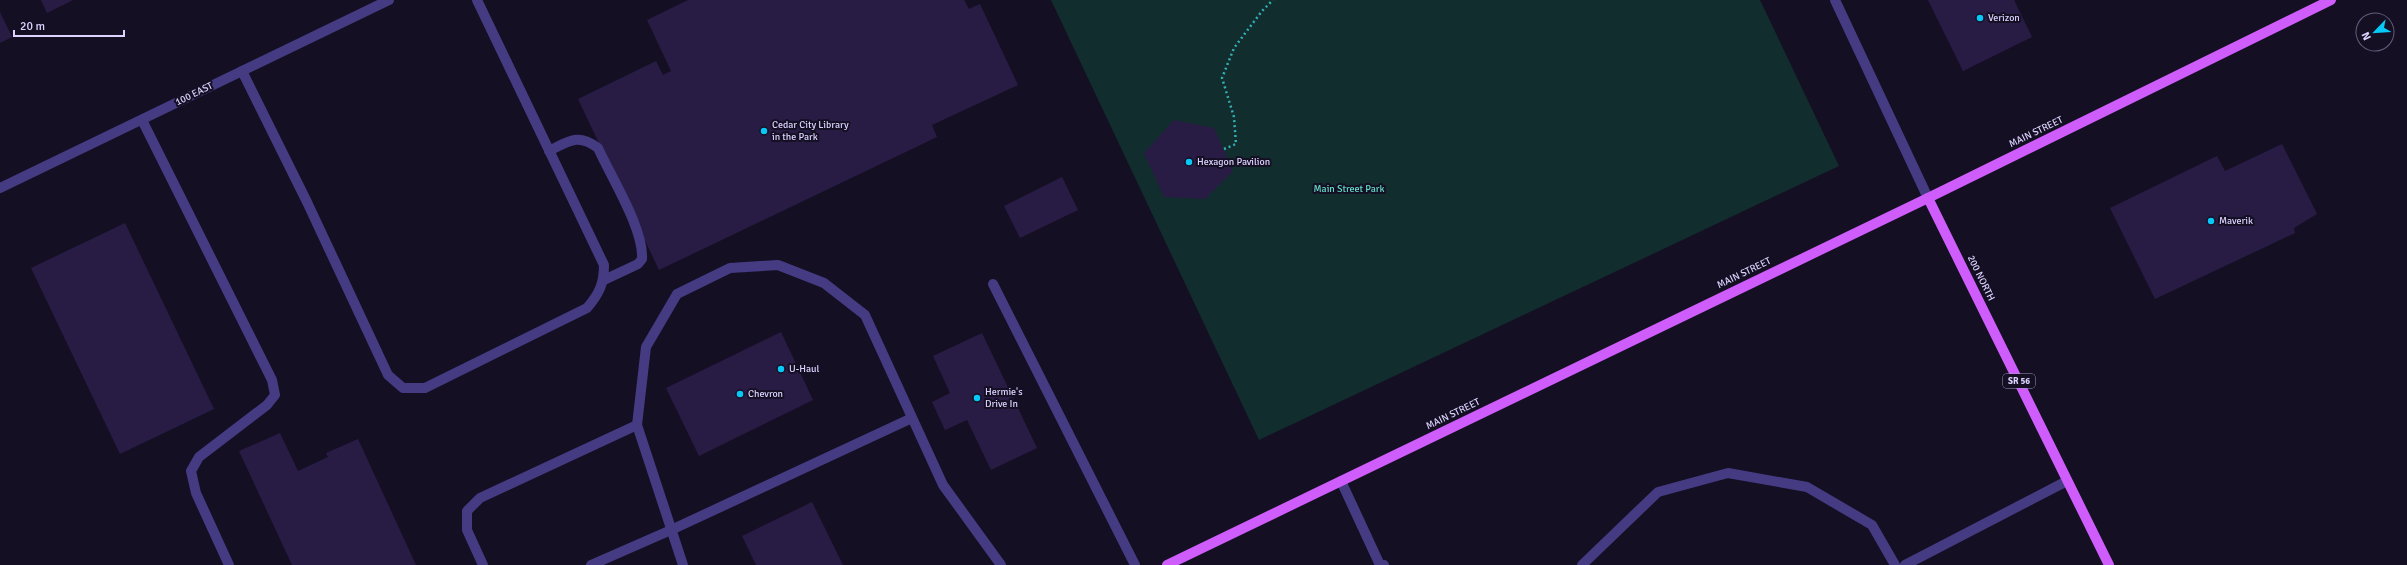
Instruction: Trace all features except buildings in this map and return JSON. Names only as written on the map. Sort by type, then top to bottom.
[{"type":"main road","name":"MAIN STREET","points":[[1167,565],[1928,198],[2331,0]]},
{"type":"main road","name":"200 NORTH","points":[[1928,198],[2109,565]]},
{"type":"street","name":"100 EAST","points":[[0,188],[389,0]]},
{"type":"street","points":[[242,71],[307,202],[388,375],[403,388],[425,388],[587,308],[599,294],[604,280],[604,265],[477,0]]},
{"type":"street","name":"200 NORTH","points":[[1835,0],[1928,198]]},
{"type":"street","points":[[142,120],[272,380],[275,395],[267,404],[199,458],[191,471],[196,493],[229,565]]},
{"type":"street","points":[[550,151],[576,139],[588,141],[598,148],[636,228],[643,247],[642,259],[638,264],[604,280]]},
{"type":"street","points":[[683,565],[636,425],[646,347],[677,294],[730,268],[778,265],[824,283],[865,315],[943,485],[1001,565]]},
{"type":"street","points":[[993,284],[1135,565]]},
{"type":"street","points":[[591,565],[671,530],[912,418]]},
{"type":"street","points":[[483,565],[467,530],[467,511],[480,498],[636,425]]},
{"type":"street","points":[[1582,565],[1658,492],[1728,473],[1807,487],[1872,525],[1895,565]]},
{"type":"street","points":[[1341,481],[1380,565],[1384,565]]},
{"type":"street","points":[[1905,565],[2067,481]]},
{"type":"path","points":[[1224,149],[1236,144],[1234,117],[1222,78],[1234,48],[1262,11],[1273,0]]},
{"type":"green space","name":"Main Street Park","points":[[1051,0],[1760,0],[1839,166],[1259,440]]},
{"type":"place","name":"Verizon","points":[[1980,18]]},
{"type":"place","name":"Cedar City Library in the Park","points":[[764,131]]},
{"type":"place","name":"Hexagon Pavilion","points":[[1189,162]]},
{"type":"place","name":"Maverik","points":[[2211,221]]},
{"type":"place","name":"U-Haul","points":[[781,369]]},
{"type":"place","name":"Chevron","points":[[740,394]]},
{"type":"place","name":"Hermie's Drive In","points":[[977,398]]}]
